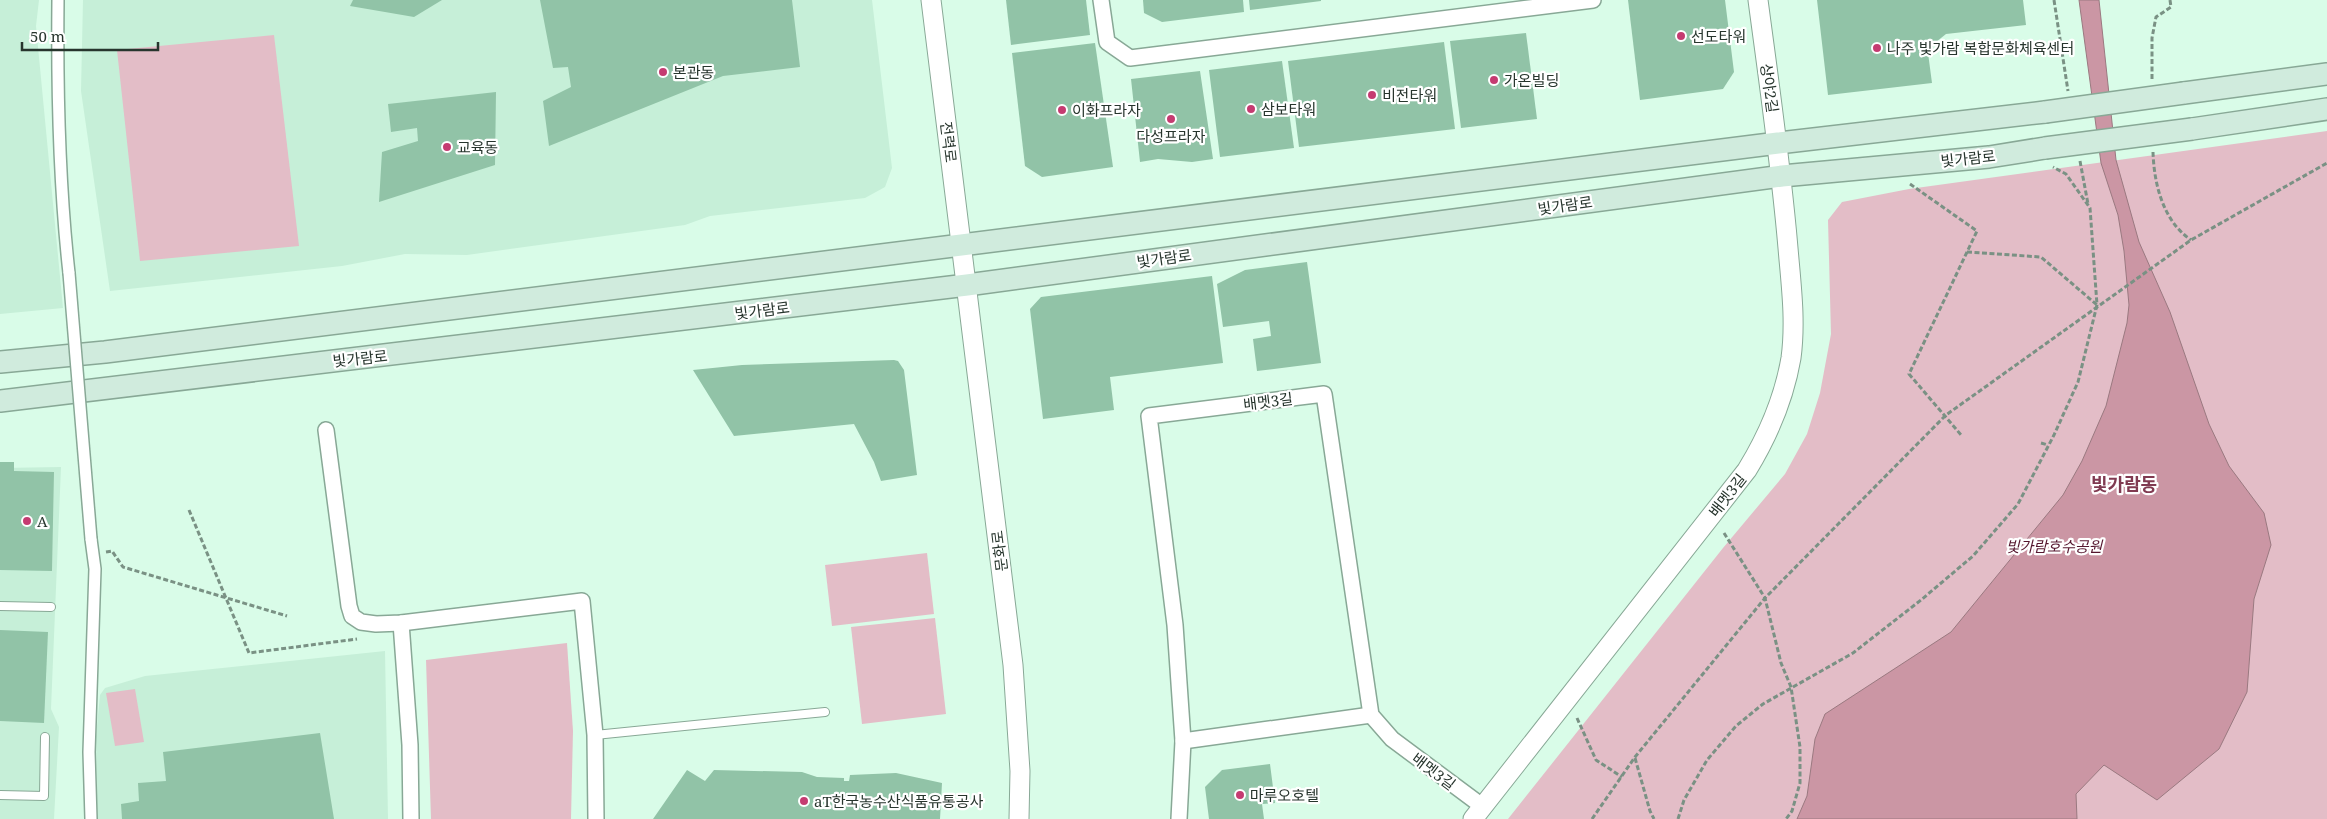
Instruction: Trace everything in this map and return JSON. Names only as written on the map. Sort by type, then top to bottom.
[{"type":"main road","points":[[0,362],[105,352],[1778,143],[2045,112],[2327,74]]},
{"type":"main road","name":"빛가람로","points":[[0,401],[967,285],[1782,176],[1988,157],[2046,156],[2192,129],[2327,110]]},
{"type":"street","points":[[58,0],[57,64],[62,207],[95,569],[89,752],[91,819]]},
{"type":"street","name":"전력로","points":[[931,0],[967,285]]},
{"type":"street","points":[[1101,0],[1107,42],[1130,58],[1593,0]]},
{"type":"street","name":"상야2길","points":[[1758,0],[1782,176]]},
{"type":"street","name":"배멧3길","points":[[1178,819],[1183,741],[1175,624],[1149,416],[1324,394],[1371,715],[1392,739],[1477,813],[1748,470],[1768,436],[1778,411],[1787,378],[1793,333],[1782,176]]},
{"type":"street","name":"문화로","points":[[967,285],[1013,665],[1020,770],[1019,819]]},
{"type":"street","points":[[326,430],[349,606],[352,616],[361,622],[401,623],[582,601],[595,735],[596,819]]},
{"type":"street","points":[[401,623],[408,705],[411,819]]},
{"type":"street","points":[[1183,741],[1371,715]]},
{"type":"lane","points":[[0,606],[51,607]]},
{"type":"lane","points":[[595,735],[825,712]]},
{"type":"lane","points":[[0,795],[44,796],[45,737]]},
{"type":"path","points":[[1678,819],[1684,800],[1707,760],[1736,726],[1763,704],[1853,653],[1922,600],[1973,556],[2018,504],[2078,382],[2097,305],[2090,208],[2066,174],[2046,156]]},
{"type":"path","points":[[1592,819],[1635,757],[1765,598],[1946,415],[2097,305],[2110,298],[2191,240],[2327,163]]},
{"type":"path","points":[[1905,181],[1977,231],[1909,374],[1962,436]]},
{"type":"path","points":[[1967,252],[2041,256],[2097,305]]},
{"type":"path","points":[[2041,443],[2048,445]]},
{"type":"path","points":[[189,510],[249,653],[364,638]]},
{"type":"path","points":[[1724,533],[1765,598],[1781,662],[1791,687],[1800,747],[1800,783],[1792,811],[1786,819]]},
{"type":"path","points":[[93,554],[112,551],[123,567],[287,616]]},
{"type":"path","points":[[1576,718],[1596,760],[1622,776]]},
{"type":"path","points":[[1635,757],[1654,819]]},
{"type":"shaded area","points":[[0,0],[39,0],[36,26],[63,308],[0,314]]},
{"type":"shaded area","points":[[83,0],[872,0],[892,168],[885,187],[865,198],[710,216],[685,225],[467,255],[405,254],[342,266],[110,291],[81,91]]},
{"type":"shaded area","points":[[2079,0],[2099,0],[2116,160],[2139,242],[2170,312],[2209,424],[2229,466],[2264,513],[2271,545],[2254,599],[2247,692],[2219,749],[2157,800],[2104,765],[2076,794],[2077,819],[1797,819],[1807,796],[1815,739],[1825,714],[1951,632],[2063,495],[2082,461],[2106,406],[2127,323],[2129,305],[2124,251],[2118,215],[2101,163]]},
{"type":"shaded area","points":[[61,467],[51,709],[59,727],[54,819],[0,819],[0,468]]},
{"type":"shaded area","points":[[385,651],[388,819],[97,819],[96,736],[100,695],[105,688],[145,676]]},
{"type":"green space","points":[[274,35],[299,246],[140,261],[117,50]]},
{"type":"green space","name":"빛가람호수공원","points":[[2327,131],[2327,819],[1508,819],[1723,548],[1785,474],[1807,434],[1820,393],[1831,334],[1828,220],[1842,202],[1909,189]]},
{"type":"green space","points":[[927,553],[934,614],[832,626],[825,565]]},
{"type":"green space","points":[[935,618],[946,714],[862,724],[851,627]]},
{"type":"green space","points":[[567,643],[573,731],[571,819],[431,819],[426,660]]},
{"type":"green space","points":[[135,689],[144,742],[115,746],[106,693]]},
{"type":"building","points":[[353,0],[442,0],[414,17],[350,6]]},
{"type":"building","name":"본관동","points":[[540,0],[792,0],[800,67],[723,76],[549,146],[543,101],[571,87],[568,67],[553,68]]},
{"type":"building","points":[[1006,0],[1086,0],[1090,35],[1011,45]]},
{"type":"building","points":[[1143,0],[1243,0],[1244,12],[1162,22],[1144,13]]},
{"type":"building","points":[[1249,0],[1321,0],[1321,1],[1250,10]]},
{"type":"building","name":"선도타워","points":[[1628,0],[1725,0],[1734,72],[1723,89],[1640,100]]},
{"type":"building","name":"나주 빛가람 복합문화체육센터","points":[[1817,0],[2023,0],[2026,25],[1946,34],[1936,42],[1928,53],[1932,83],[1828,95]]},
{"type":"building","name":"가온빌딩","points":[[1526,33],[1537,119],[1461,128],[1450,41]]},
{"type":"building","name":"비전타워","points":[[1444,42],[1455,129],[1299,147],[1288,61]]},
{"type":"building","name":"이화프라자","points":[[1095,43],[1113,167],[1042,177],[1025,166],[1012,53]]},
{"type":"building","name":"삼보타워","points":[[1282,61],[1294,148],[1220,157],[1209,70]]},
{"type":"building","name":"다성프라자","points":[[1200,71],[1213,159],[1192,162],[1158,159],[1140,162],[1131,79]]},
{"type":"building","name":"교육동","points":[[496,92],[495,165],[379,202],[382,152],[418,141],[417,128],[391,132],[388,104]]},
{"type":"building","points":[[1307,262],[1321,363],[1257,371],[1253,339],[1271,336],[1269,321],[1223,327],[1217,284],[1245,270]]},
{"type":"building","points":[[1212,276],[1223,363],[1110,377],[1114,410],[1043,419],[1030,309],[1041,297]]},
{"type":"building","points":[[898,361],[904,370],[917,475],[881,481],[874,462],[854,424],[734,436],[693,370],[742,365]]},
{"type":"building","name":"A","points":[[0,462],[14,462],[14,471],[54,472],[52,571],[0,570]]},
{"type":"building","points":[[0,630],[48,632],[44,723],[0,721]]},
{"type":"building","points":[[320,733],[334,819],[122,819],[121,804],[139,801],[138,783],[166,781],[163,752]]},
{"type":"building","name":"마루오호텔","points":[[1270,764],[1275,803],[1262,804],[1264,819],[1209,819],[1205,787],[1222,770]]},
{"type":"building","name":"aT한국농수산식품유통공사","points":[[687,770],[705,781],[714,770],[802,772],[817,777],[844,778],[844,781],[849,781],[850,775],[896,773],[942,783],[940,819],[653,819]]},
{"type":"place","name":"선도타워","points":[[1681,36]]},
{"type":"place","name":"나주 빛가람 복합문화체육센터","points":[[1877,48]]},
{"type":"place","name":"본관동","points":[[663,72]]},
{"type":"place","name":"가온빌딩","points":[[1494,80]]},
{"type":"place","name":"비전타워","points":[[1372,95]]},
{"type":"place","name":"삼보타워","points":[[1251,109]]},
{"type":"place","name":"이화프라자","points":[[1062,110]]},
{"type":"place","name":"다성프라자","points":[[1171,119]]},
{"type":"place","name":"교육동","points":[[447,147]]},
{"type":"place","name":"A","points":[[27,521]]},
{"type":"place","name":"마루오호텔","points":[[1240,795]]},
{"type":"place","name":"aT한국농수산식품유통공사","points":[[804,801]]},
{"type":"district","name":"빛가람동","points":[[2124,484]]}]
